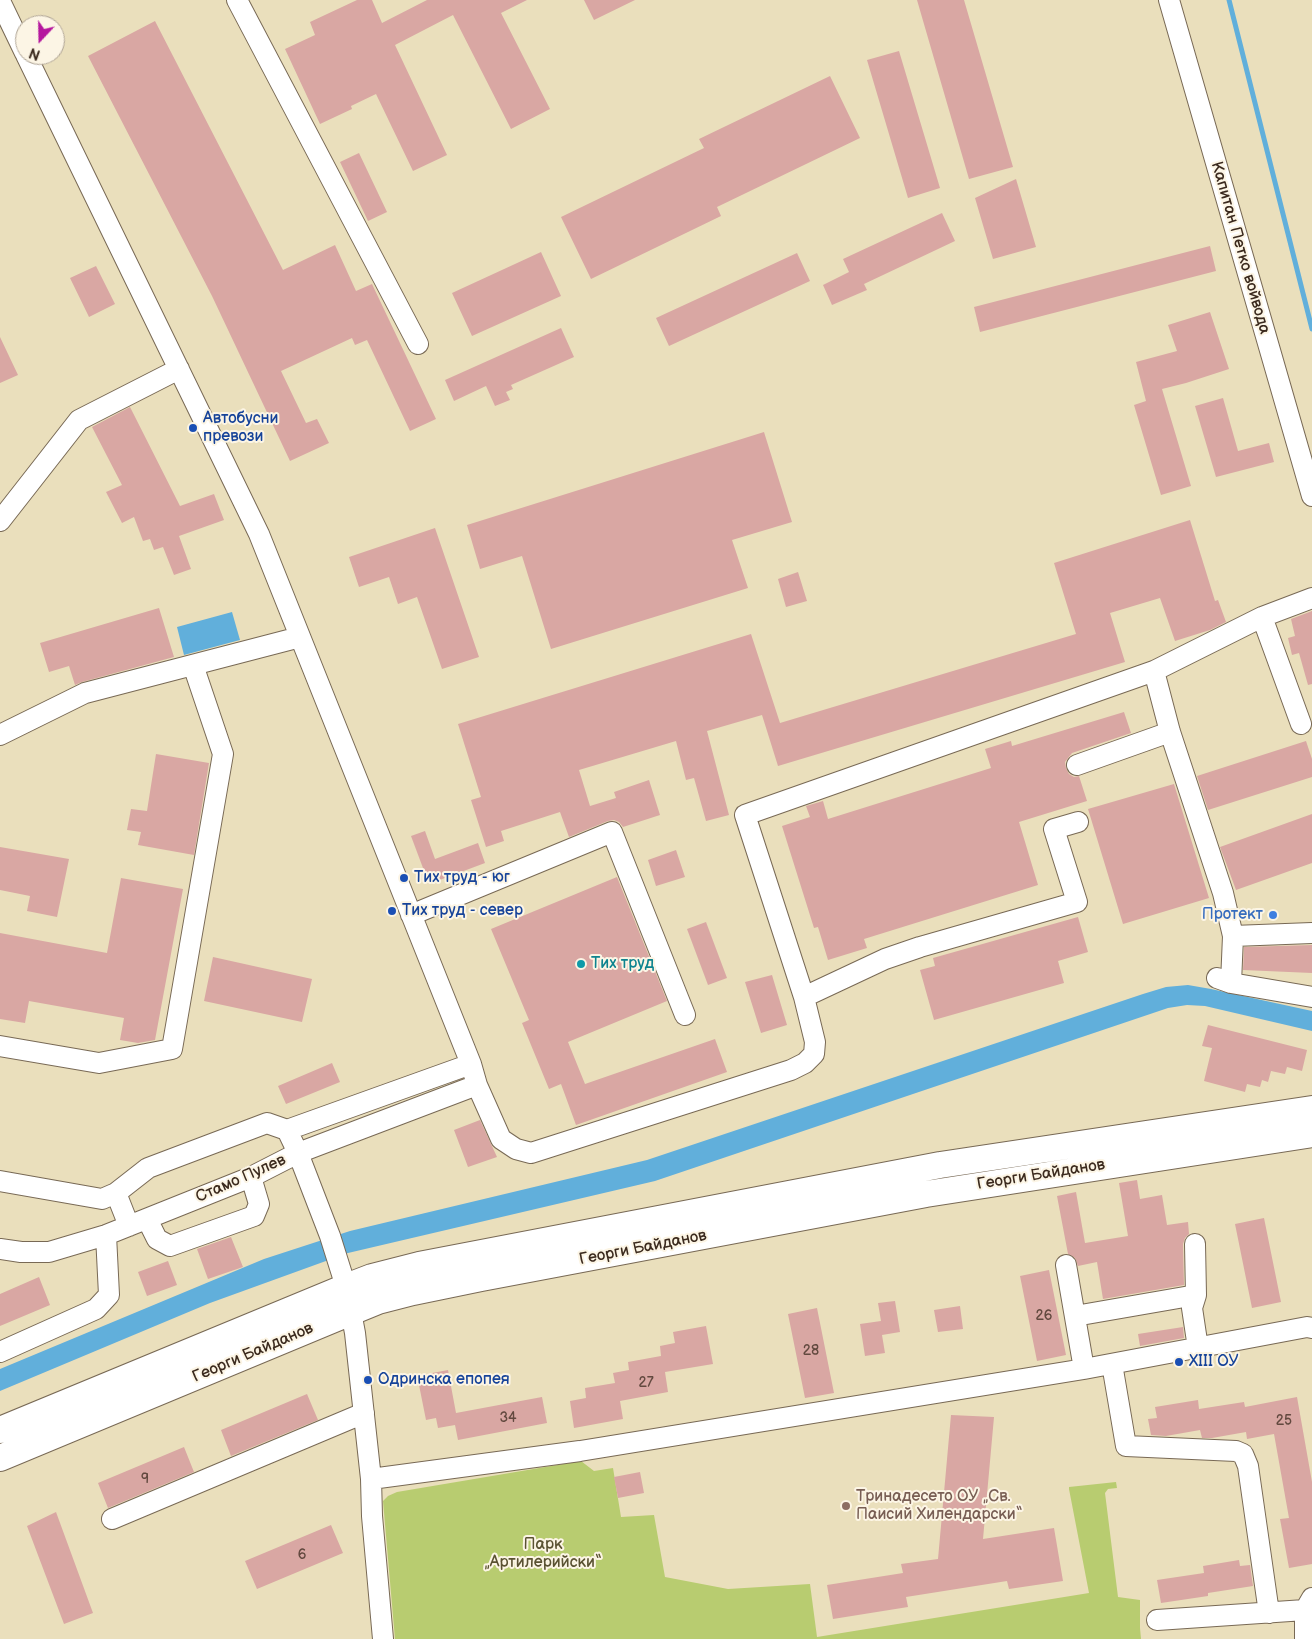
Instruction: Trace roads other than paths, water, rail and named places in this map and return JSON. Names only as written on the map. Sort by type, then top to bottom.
[{"type":"main road","name":"Георги Байданов","points":[[0,1430],[346,1286],[419,1265],[921,1169],[1312,1108]]},
{"type":"main road","name":"Георги Байданов","points":[[0,1458],[378,1301],[442,1286],[916,1196],[1312,1134]]},
{"type":"street","points":[[237,0],[418,344]]},
{"type":"street","name":"Капитан Петко войвода","points":[[1169,0],[1312,496]]},
{"type":"street","points":[[0,1],[15,32]]},
{"type":"street","points":[[31,65],[259,534],[478,1085],[501,1139],[516,1150],[531,1153],[791,1070],[805,1063],[814,1054],[815,1042],[804,997],[746,815],[1154,671],[1262,617],[1312,598]]},
{"type":"street","points":[[0,521],[79,420],[178,369]]},
{"type":"street","points":[[1262,617],[1301,724]]},
{"type":"street","points":[[0,735],[85,693],[300,637]]},
{"type":"street","points":[[0,1046],[99,1063],[172,1049],[223,754],[193,665]]},
{"type":"street","points":[[1154,671],[1170,732],[1223,893],[1233,936],[1224,981],[1312,997]]},
{"type":"street","points":[[1077,765],[1170,732]]},
{"type":"street","points":[[804,997],[885,959],[920,947],[1077,902],[1054,829],[1078,822]]},
{"type":"street","points":[[411,915],[612,832],[685,1015]]},
{"type":"street","points":[[1233,936],[1312,933]]},
{"type":"street","points":[[0,1181],[102,1199],[116,1193],[148,1168],[267,1123],[287,1130],[471,1064]]},
{"type":"street","name":"Стамо Пулев","points":[[0,1249],[21,1252],[48,1252],[106,1235],[252,1177],[298,1153],[478,1085]]},
{"type":"street","points":[[287,1130],[298,1153],[338,1259],[346,1286],[355,1333],[371,1479],[372,1516],[382,1639]]},
{"type":"street","points":[[116,1193],[138,1222],[157,1239],[170,1246],[254,1216],[259,1204],[252,1177]]},
{"type":"street","points":[[0,1352],[96,1309],[108,1295],[106,1235]]},
{"type":"street","points":[[1195,1244],[1196,1295],[1192,1308],[1198,1348]]},
{"type":"street","points":[[1066,1265],[1084,1370]]},
{"type":"street","points":[[1075,1316],[1196,1295]]},
{"type":"street","points":[[371,1479],[580,1451],[1084,1370],[1312,1328]]},
{"type":"street","points":[[1112,1364],[1126,1446],[1236,1451],[1243,1454],[1248,1466],[1269,1613]]},
{"type":"street","points":[[112,1519],[364,1413]]},
{"type":"street","points":[[1157,1620],[1269,1613],[1309,1604],[1305,1639]]},
{"type":"water","points":[[232,612],[240,640],[184,655],[177,627]]},
{"type":"water","points":[[1188,985],[1312,1011],[1312,1031],[1205,1006],[1187,1005],[1168,1008],[655,1181],[348,1253],[210,1303],[0,1391],[0,1369],[264,1259],[350,1231],[647,1160],[1143,994],[1166,987]]},
{"type":"waterway","points":[[1229,0],[1312,329]]},
{"type":"place","name":"Автобусни превози","points":[[193,428]]},
{"type":"place","name":"Тих труд - юг","points":[[404,878]]},
{"type":"place","name":"Тих труд - север","points":[[392,911]]},
{"type":"place","name":"Протект","points":[[1273,915]]},
{"type":"place","name":"Тих труд","points":[[581,964]]},
{"type":"place","name":"XIII ОУ","points":[[1179,1362]]},
{"type":"place","name":"Одринска епопея","points":[[368,1380]]},
{"type":"place","name":"Тринадесето ОУ „Св. Паисий Хилендарски“","points":[[846,1506]]},
{"type":"park label","name":"Парк „Артилерийски“","points":[[543,1554]]}]
